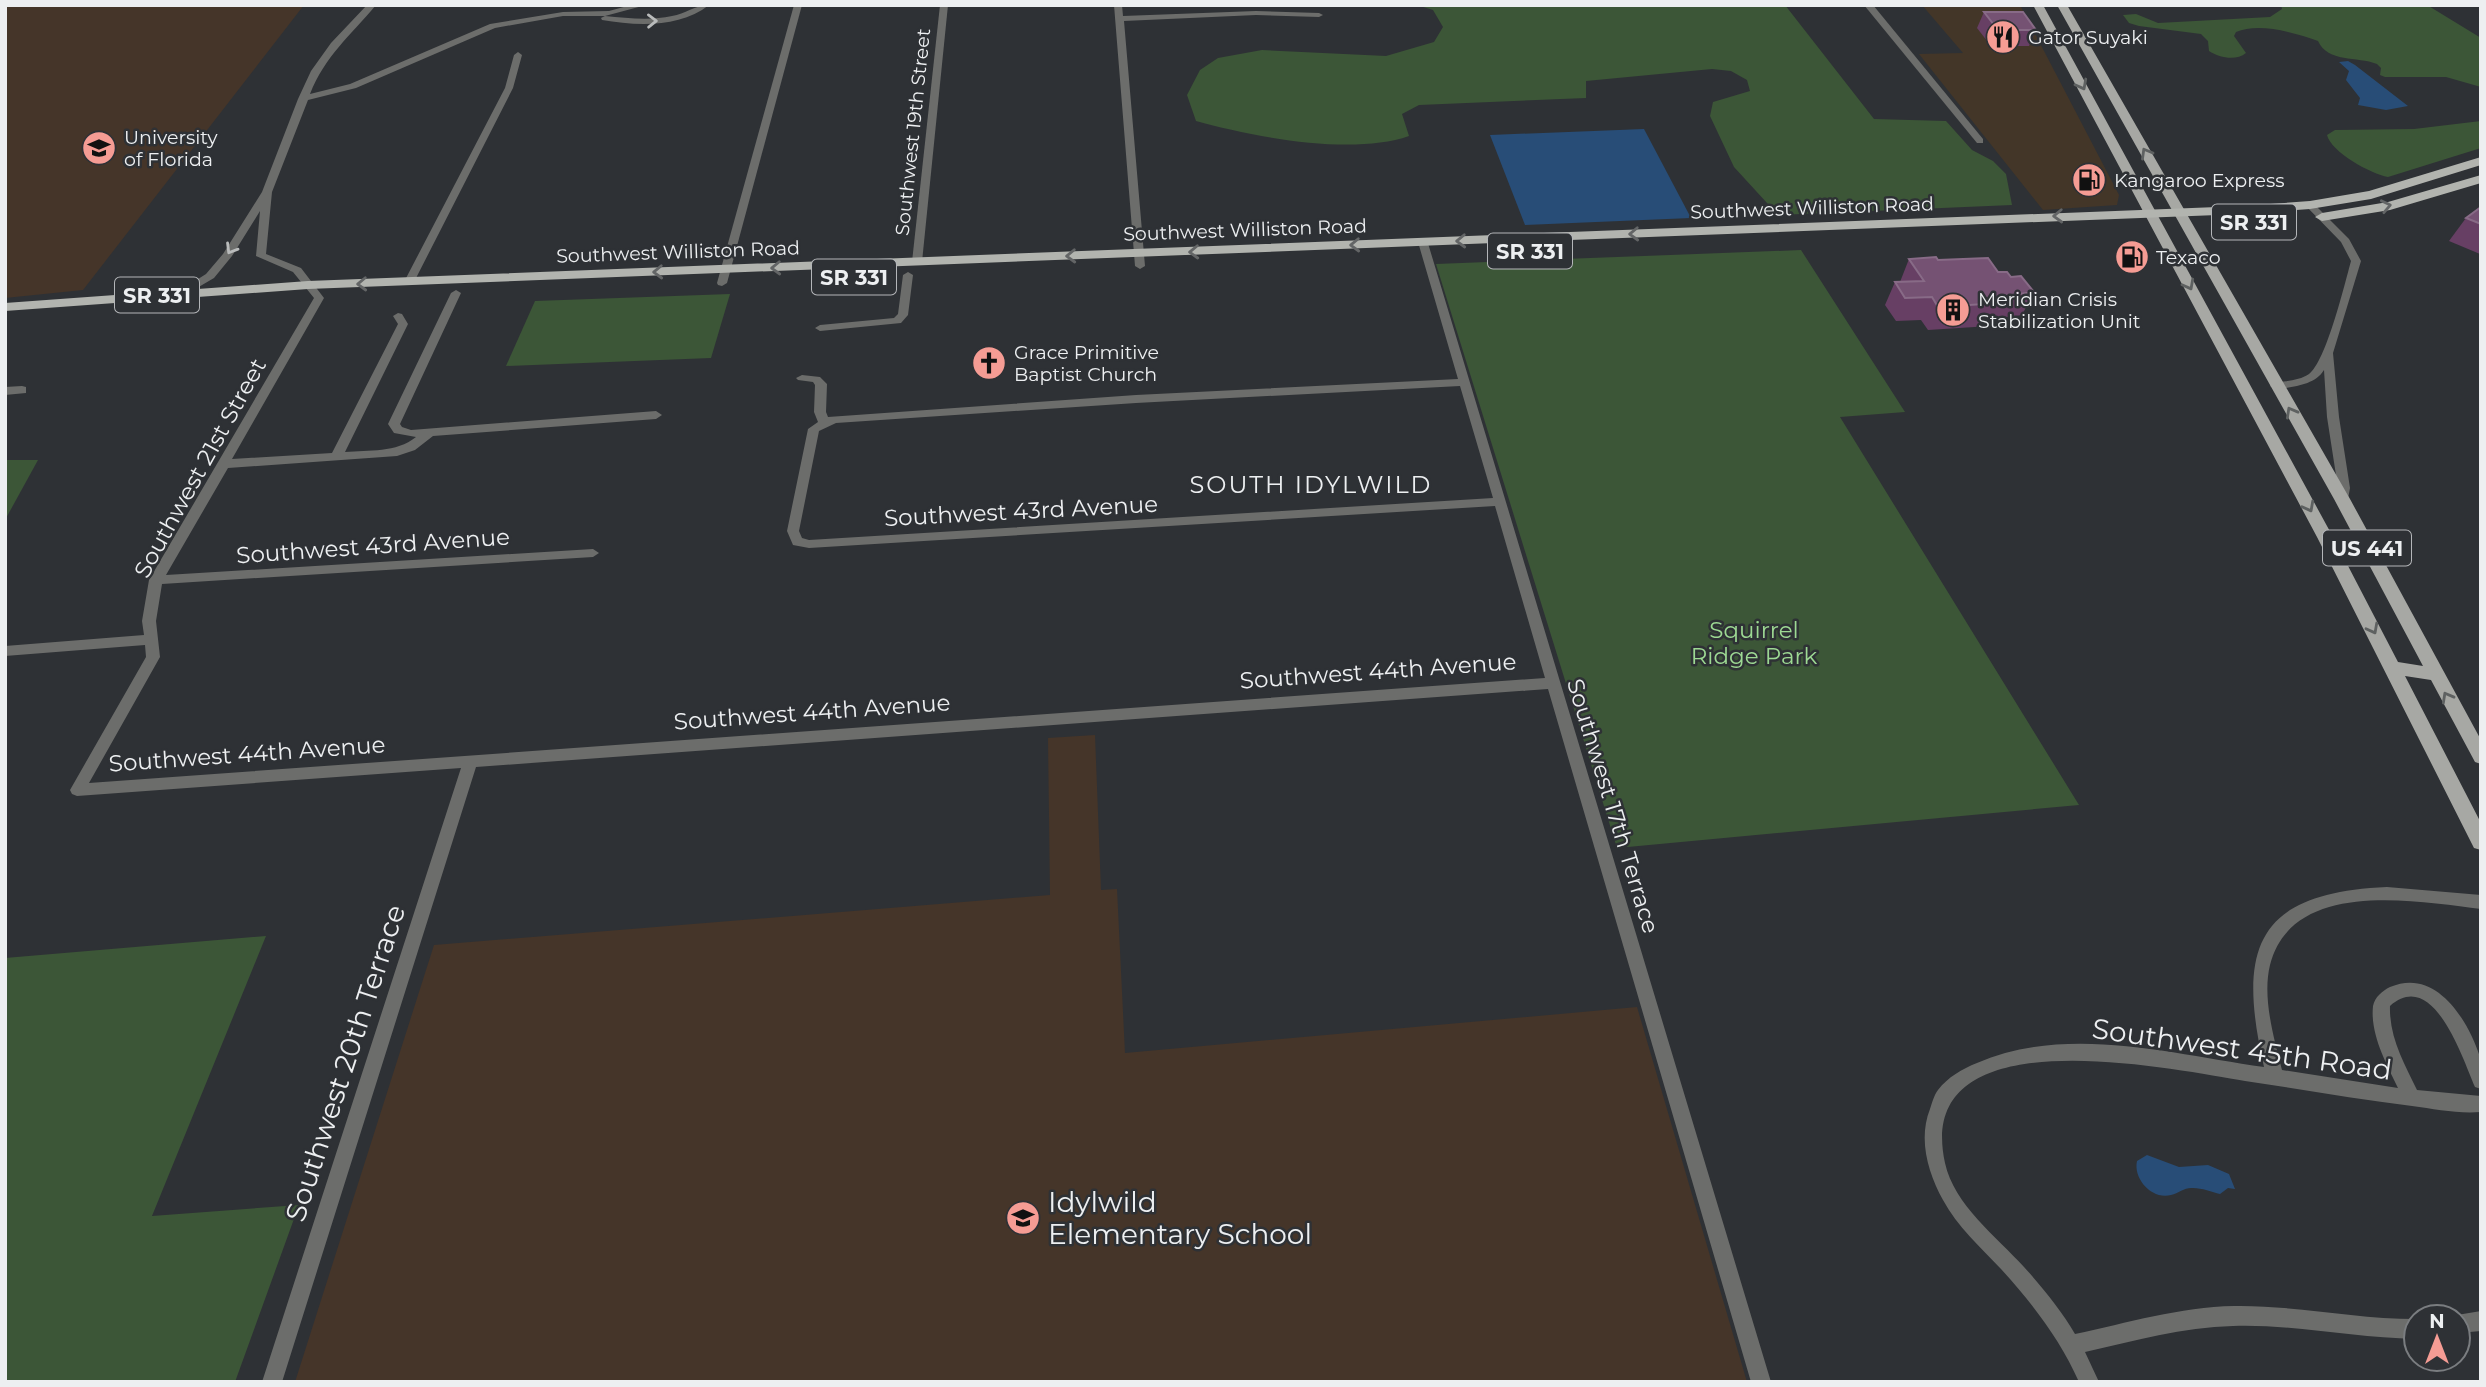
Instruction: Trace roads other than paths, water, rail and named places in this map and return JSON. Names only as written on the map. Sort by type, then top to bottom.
[{"type":"highway","name":"Southwest Williston Road","points":[[2183,218],[2310,205],[2371,195],[2481,162]]},
{"type":"highway","name":"Southwest Williston Road","points":[[5,307],[308,285],[908,275],[1140,260],[2154,219],[2322,217],[2390,206],[2481,179]]},
{"type":"highway","name":"Southwest Williston Road","points":[[5,318],[319,298],[456,293],[917,262],[1140,260]]},
{"type":"main road","name":"US 441","points":[[2038,5],[2280,452],[2481,842]]},
{"type":"main road","name":"US 441","points":[[2062,5],[2342,499],[2481,757]]},
{"type":"main road","points":[[2062,50],[2090,54]]},
{"type":"main road","points":[[2264,424],[2264,404],[2268,394],[2276,386]]},
{"type":"main road","points":[[2280,452],[2315,455]]},
{"type":"main road","points":[[2393,668],[2434,674]]},
{"type":"street","points":[[181,293],[217,268],[267,192],[315,71],[334,45],[372,5]]},
{"type":"street","points":[[302,99],[353,86],[493,26],[642,5]]},
{"type":"street","points":[[598,13],[604,19],[662,22],[682,17],[705,5]]},
{"type":"street","points":[[724,276],[798,5]]},
{"type":"street","name":"Southwest 19th Street","points":[[917,262],[944,5]]},
{"type":"street","points":[[1118,5],[1140,260]]},
{"type":"street","points":[[1868,5],[1980,141]]},
{"type":"street","points":[[1119,19],[1255,13],[1319,15]]},
{"type":"street","points":[[409,282],[509,88],[518,54]]},
{"type":"street","points":[[267,192],[261,256],[297,270],[319,298]]},
{"type":"street","points":[[2276,386],[2316,375],[2329,353],[2356,261],[2345,241],[2310,205]]},
{"type":"street","name":"Southwest 17th Terrace","points":[[1425,249],[1462,382],[1761,1382]]},
{"type":"street","points":[[820,328],[897,321],[903,315],[908,275]]},
{"type":"street","points":[[456,293],[394,424],[398,430],[410,434],[429,433],[656,415]]},
{"type":"street","name":"Southwest 21st Street","points":[[77,790],[153,657],[149,640],[156,580],[319,298]]},
{"type":"street","points":[[336,457],[403,324],[398,316]]},
{"type":"street","points":[[2329,353],[2333,417],[2344,488],[2342,499]]},
{"type":"street","points":[[802,378],[816,379],[821,384],[820,412],[824,423],[834,419],[1046,404],[1462,382]]},
{"type":"street","points":[[5,391],[22,390]]},
{"type":"street","name":"Southwest 43rd Avenue","points":[[824,423],[814,429],[799,492],[793,531],[797,542],[1498,502]]},
{"type":"street","points":[[225,464],[397,452],[411,447],[429,433]]},
{"type":"street","name":"Southwest 43rd Avenue","points":[[156,580],[593,552]]},
{"type":"street","points":[[5,651],[149,640]]},
{"type":"street","name":"Southwest 44th Avenue","points":[[77,790],[1088,714],[1552,683]]},
{"type":"street","name":"Southwest 20th Terrace","points":[[272,1382],[470,762]]},
{"type":"street","points":[[2275,1077],[2262,1011],[2262,966],[2275,934],[2298,912],[2317,901],[2345,896],[2430,896],[2481,902]]},
{"type":"street","name":"Southwest 45th Road","points":[[2411,1097],[2383,1031],[2380,1015],[2382,1003],[2397,991],[2426,991],[2436,997],[2445,1009],[2481,1081]]},
{"type":"street","name":"Southwest 45th Road","points":[[2071,1345],[2044,1305],[1958,1210],[1935,1160],[1931,1124],[1937,1104],[1948,1088],[1981,1068],[2007,1060],[2087,1052],[2136,1055],[2411,1097],[2481,1104]]},
{"type":"street","points":[[2089,1382],[2071,1345],[2162,1325],[2230,1316],[2289,1318],[2383,1330],[2402,1329]]},
{"type":"water","points":[[2348,61],[2408,106],[2386,110],[2358,105],[2360,98],[2346,80],[2349,71],[2339,62]]},
{"type":"water","points":[[1644,129],[1691,218],[1525,225],[1490,135]]},
{"type":"water","points":[[2147,1155],[2179,1167],[2208,1165],[2229,1174],[2235,1189],[2228,1188],[2220,1194],[2190,1188],[2171,1195],[2157,1194],[2145,1187],[2138,1175],[2137,1161]]},
{"type":"place","name":"Gator Suyaki","points":[[2003,37]]},
{"type":"place","name":"University of Florida","points":[[99,148]]},
{"type":"place","name":"Kangaroo Express","points":[[2089,180]]},
{"type":"place","name":"Texaco","points":[[2132,257]]},
{"type":"place","name":"Meridian Crisis Stabilization Unit","points":[[1953,310]]},
{"type":"place","name":"Grace Primitive Baptist Church","points":[[989,363]]},
{"type":"place","name":"Idylwild Elementary School","points":[[1023,1218]]},
{"type":"district","name":"SOUTH IDYLWILD","points":[[1311,484]]},
{"type":"park label","name":"Squirrel Ridge Park","points":[[1754,643]]}]
